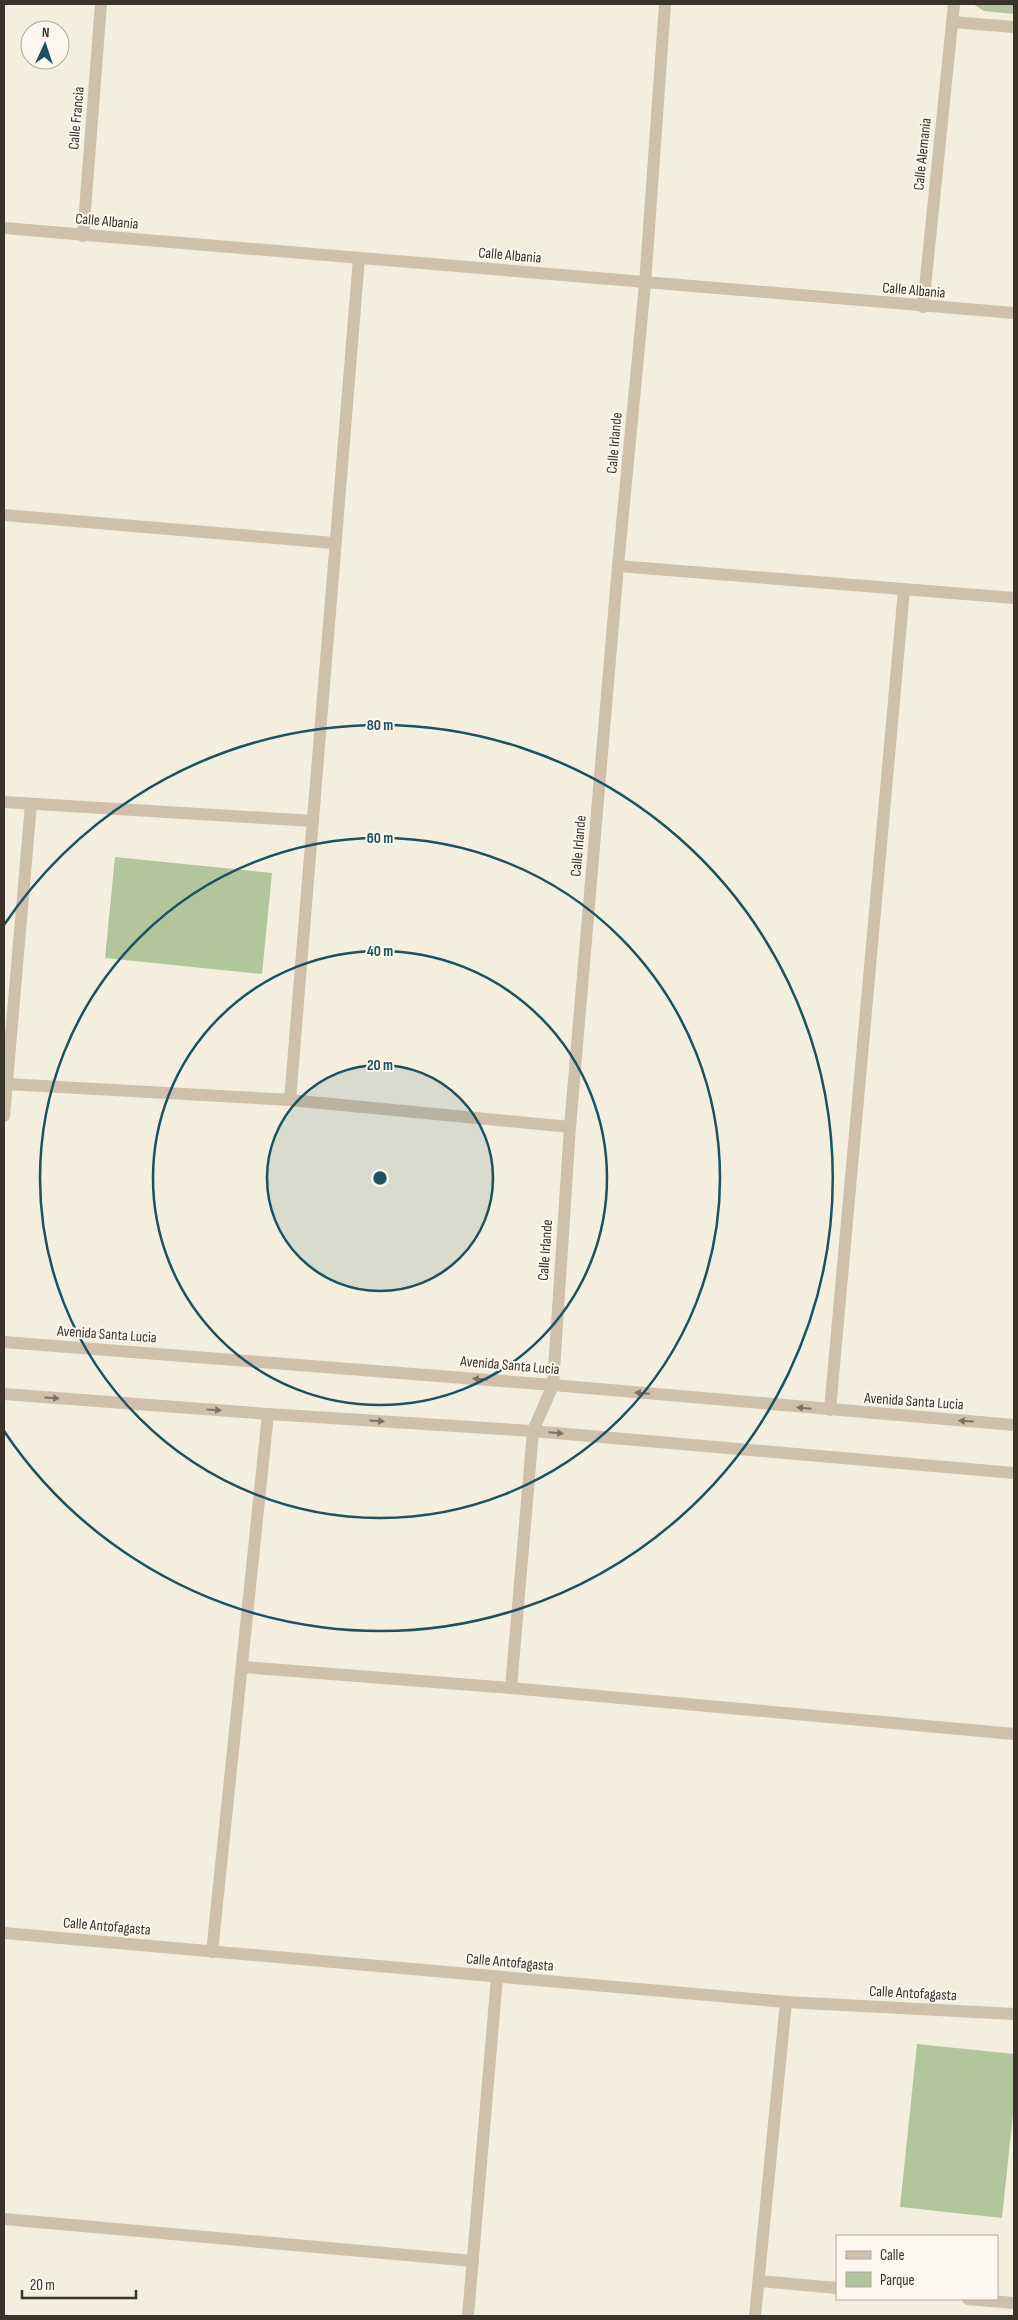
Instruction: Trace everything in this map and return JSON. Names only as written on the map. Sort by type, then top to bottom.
[{"type":"street","name":"Calle Francia","points":[[83,236],[101,4]]},
{"type":"street","name":"Calle Irlande","points":[[511,1688],[533,1431],[552,1384],[570,1127],[618,566],[645,284],[665,4]]},
{"type":"street","name":"Calle Alemania","points":[[923,307],[954,4]]},
{"type":"street","points":[[952,22],[1014,27]]},
{"type":"street","name":"Calle Albania","points":[[4,228],[1014,314]]},
{"type":"street","points":[[290,1100],[334,543],[359,258]]},
{"type":"street","points":[[4,515],[334,543]]},
{"type":"street","points":[[618,566],[1014,598]]},
{"type":"street","points":[[830,1410],[904,590]]},
{"type":"street","points":[[4,802],[312,821]]},
{"type":"street","points":[[4,1116],[31,804]]},
{"type":"street","points":[[7,1084],[290,1100],[570,1127]]},
{"type":"street","name":"Avenida Santa Lucia","points":[[4,1342],[552,1384],[1014,1425]]},
{"type":"street","points":[[4,1394],[268,1414],[533,1431],[1014,1473]]},
{"type":"street","points":[[212,1952],[268,1414]]},
{"type":"street","points":[[243,1667],[511,1688],[1014,1734]]},
{"type":"street","name":"Calle Antofagasta","points":[[4,1933],[786,2002],[1014,2014]]},
{"type":"street","points":[[468,2316],[497,1977]]},
{"type":"street","points":[[755,2316],[786,2002]]},
{"type":"street","points":[[4,2219],[473,2261]]},
{"type":"street","points":[[759,2281],[836,2288]]},
{"type":"street","points":[[980,2300],[1014,2303]]},
{"type":"green space","points":[[973,4],[1014,4],[1014,14],[984,11]]},
{"type":"green space","points":[[115,857],[272,873],[262,974],[105,958]]},
{"type":"green space","points":[[917,2044],[1014,2054],[1014,2105],[1002,2218],[900,2207]]}]
